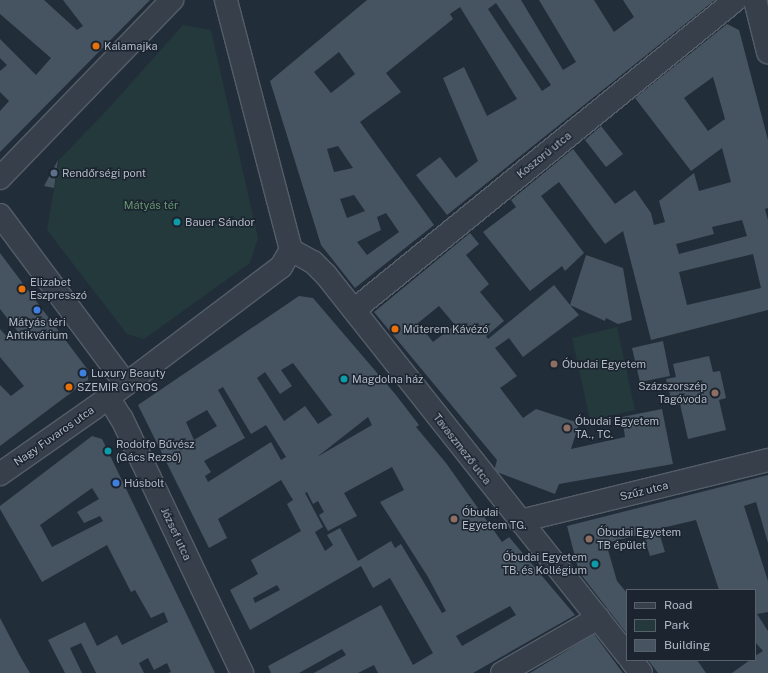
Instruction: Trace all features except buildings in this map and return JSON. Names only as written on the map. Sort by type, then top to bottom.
[{"type":"street","points":[[0,178],[172,0]]},
{"type":"street","points":[[108,397],[281,266],[291,250],[226,0]]},
{"type":"street","name":"Koszorú utca","points":[[354,310],[735,0]]},
{"type":"street","points":[[755,0],[768,52]]},
{"type":"street","points":[[0,215],[126,384]]},
{"type":"street","name":"Tavaszmező utca","points":[[291,250],[313,262],[326,274],[626,654]]},
{"type":"street","name":"Nagy Fuvaros utca","points":[[0,474],[108,397]]},
{"type":"street","name":"József utca","points":[[108,397],[122,419],[242,673]]},
{"type":"street","name":"Szűz utca","points":[[520,521],[768,460]]},
{"type":"street","points":[[502,673],[598,618]]},
{"type":"street","points":[[632,661],[641,673]]},
{"type":"green space","name":"Mátyás tér","points":[[183,25],[211,30],[258,238],[250,263],[144,339],[127,334],[47,230],[59,160],[108,109]]},
{"type":"green space","points":[[617,327],[635,410],[590,420],[572,338]]},
{"type":"place","name":"Kalamajka","points":[[96,46]]},
{"type":"place","name":"Rendőrségi pont","points":[[54,173]]},
{"type":"place","name":"Bauer Sándor","points":[[177,222]]},
{"type":"place","name":"Elizabet Eszpresszó","points":[[22,289]]},
{"type":"place","name":"Mátyás téri Antikvárium","points":[[37,310]]},
{"type":"place","name":"Műterem Kávézó","points":[[395,329]]},
{"type":"place","name":"Óbudai Egyetem","points":[[554,364]]},
{"type":"place","name":"Luxury Beauty","points":[[83,373]]},
{"type":"place","name":"Magdolna ház","points":[[344,379]]},
{"type":"place","name":"SZEMIR GYROS","points":[[69,387]]},
{"type":"place","name":"Százszorszép Tagóvoda","points":[[715,393]]},
{"type":"place","name":"Óbudai Egyetem TA., TC.","points":[[567,428]]},
{"type":"place","name":"Rodolfo Bűvész (Gács Rezső)","points":[[108,451]]},
{"type":"place","name":"Húsbolt","points":[[116,483]]},
{"type":"place","name":"Óbudai Egyetem TG.","points":[[454,519]]},
{"type":"place","name":"Óbudai Egyetem TB épület","points":[[589,539]]},
{"type":"place","name":"Óbudai Egyetem TB. és Kollégium","points":[[595,564]]}]
